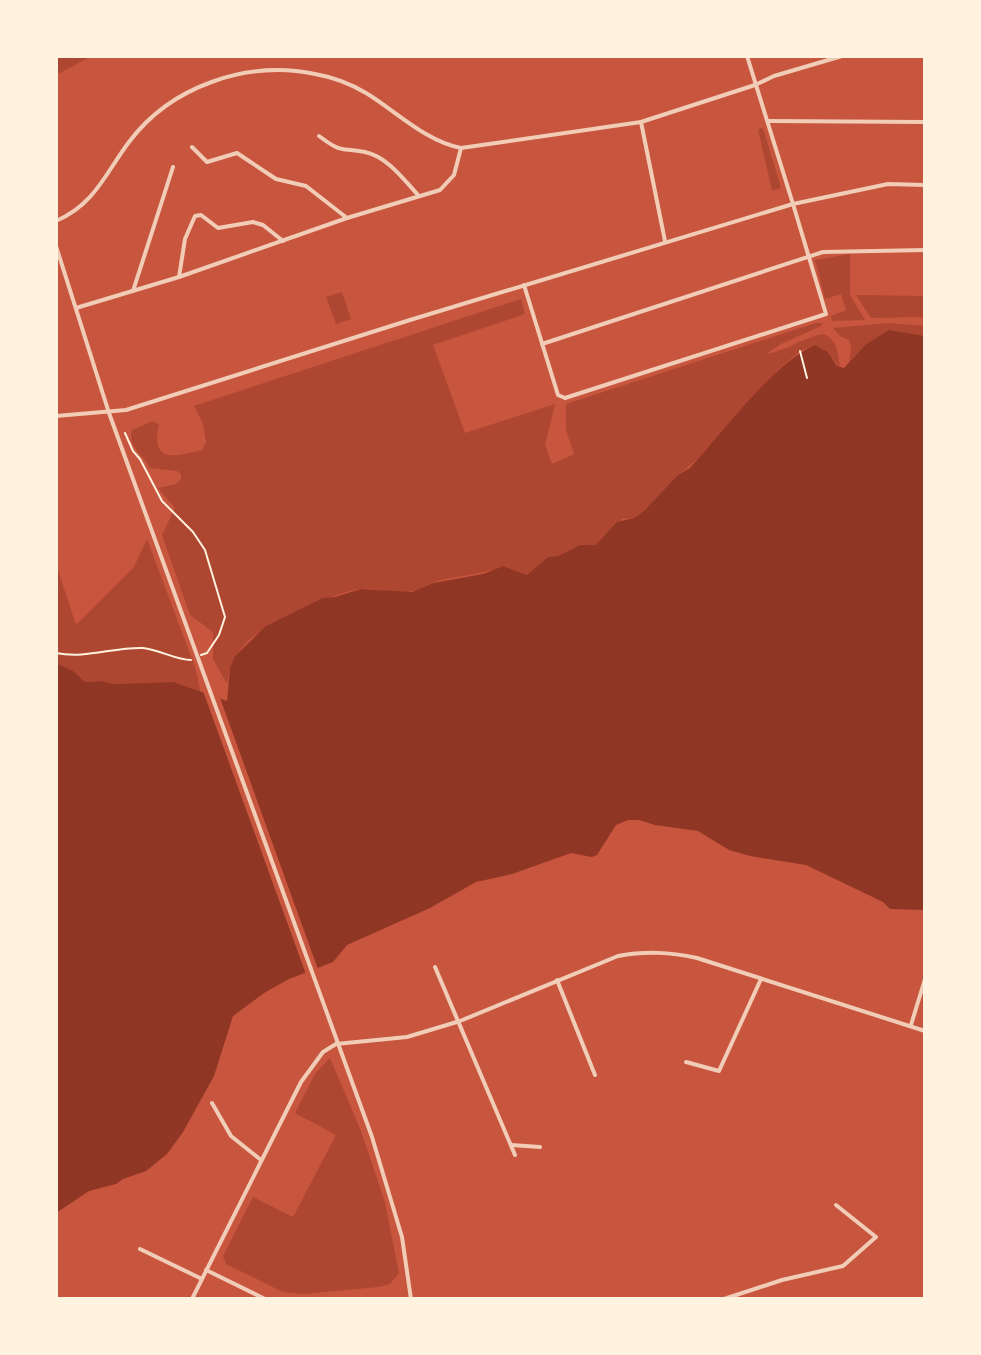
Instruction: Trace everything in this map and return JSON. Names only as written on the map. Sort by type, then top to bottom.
[{"type":"street","points":[[524,285],[558,395],[565,398],[822,317],[826,311],[747,56]]},
{"type":"street","points":[[56,221],[82,208],[131,140],[168,104],[193,89],[241,73],[278,70],[331,78],[365,92],[440,141],[461,148],[641,122],[842,56]]},
{"type":"street","points":[[768,121],[925,122]]},
{"type":"street","points":[[641,122],[665,241]]},
{"type":"street","points":[[319,136],[342,151],[366,152],[385,161],[419,196]]},
{"type":"street","points":[[192,147],[207,162],[237,153],[276,179],[306,186],[347,218]]},
{"type":"street","points":[[76,308],[440,190],[450,182],[461,148]]},
{"type":"street","points":[[133,291],[173,167]]},
{"type":"street","points":[[56,416],[109,413],[189,391],[665,241],[793,204],[888,184],[925,185]]},
{"type":"street","points":[[179,277],[185,239],[195,216],[201,215],[218,228],[253,222],[263,225],[283,241]]},
{"type":"street","points":[[56,246],[109,413],[389,1187],[402,1237],[411,1299],[404,1299]]},
{"type":"street","points":[[542,344],[837,250],[925,250]]},
{"type":"street","points":[[192,1299],[301,1082],[323,1052],[336,1044],[407,1037],[460,1021],[618,956],[644,952],[669,952],[697,958],[925,1031]]},
{"type":"street","points":[[435,967],[515,1155]]},
{"type":"street","points":[[686,1062],[719,1071],[761,979]]},
{"type":"street","points":[[911,1025],[925,979]]},
{"type":"street","points":[[557,980],[595,1075]]},
{"type":"street","points":[[212,1103],[231,1136],[261,1160]]},
{"type":"street","points":[[511,1145],[540,1147]]},
{"type":"street","points":[[724,1299],[782,1280],[843,1266],[876,1237],[836,1205]]},
{"type":"street","points":[[140,1249],[202,1279]]},
{"type":"street","points":[[206,1270],[265,1299]]},
{"type":"path","points":[[800,351],[807,378]]},
{"type":"shaded area","points":[[56,56],[92,56],[56,75]]},
{"type":"shaded area","points":[[763,128],[781,188],[772,191],[758,129]]},
{"type":"shaded area","points":[[850,254],[850,295],[865,320],[832,321],[831,316],[846,310],[841,294],[825,299],[815,260]]},
{"type":"shaded area","points":[[342,292],[351,319],[336,324],[326,297]]},
{"type":"shaded area","points":[[856,295],[925,296],[925,317],[871,318]]},
{"type":"shaded area","points":[[521,299],[525,314],[433,345],[465,433],[555,404],[545,445],[552,464],[574,454],[566,430],[566,404],[816,323],[823,323],[766,354],[824,334],[835,344],[840,368],[828,352],[814,345],[800,351],[780,368],[657,500],[634,518],[622,519],[596,545],[580,545],[558,556],[548,557],[527,575],[503,566],[437,581],[402,593],[365,588],[330,598],[253,636],[236,655],[227,684],[213,659],[213,632],[190,615],[162,535],[175,508],[158,488],[176,484],[181,474],[150,468],[134,446],[132,430],[153,421],[159,425],[157,437],[161,451],[174,455],[202,450],[206,442],[203,424],[194,406]]},
{"type":"shaded area","points":[[889,323],[925,326],[925,336],[889,331],[865,345],[849,362],[849,340],[833,328]]},
{"type":"shaded area","points":[[889,330],[925,336],[925,910],[890,909],[883,902],[806,865],[729,850],[698,831],[628,820],[616,825],[597,855],[571,853],[512,874],[476,882],[430,908],[347,945],[333,962],[289,979],[264,993],[233,1016],[214,1076],[167,1154],[146,1171],[89,1191],[56,1213],[56,663],[73,671],[85,682],[173,682],[227,701],[230,668],[235,656],[266,626],[323,598],[361,589],[412,592],[433,583],[483,574],[503,566],[527,575],[548,557],[558,556],[580,545],[596,545],[617,522],[634,518],[645,510],[678,475],[690,468],[749,400],[799,354],[815,345],[828,352],[837,366],[844,368],[865,345]]},
{"type":"shaded area","points":[[147,539],[195,667],[201,694],[173,682],[85,682],[73,671],[56,663],[56,564],[76,625],[134,567]]},
{"type":"shaded area","points":[[330,1058],[361,1131],[385,1202],[399,1273],[390,1284],[378,1287],[304,1294],[283,1292],[226,1264],[223,1256],[253,1197],[293,1217],[336,1135],[295,1113],[315,1074]]},
{"type":"pier","points":[[203,691],[219,695],[319,972],[307,977]]}]
